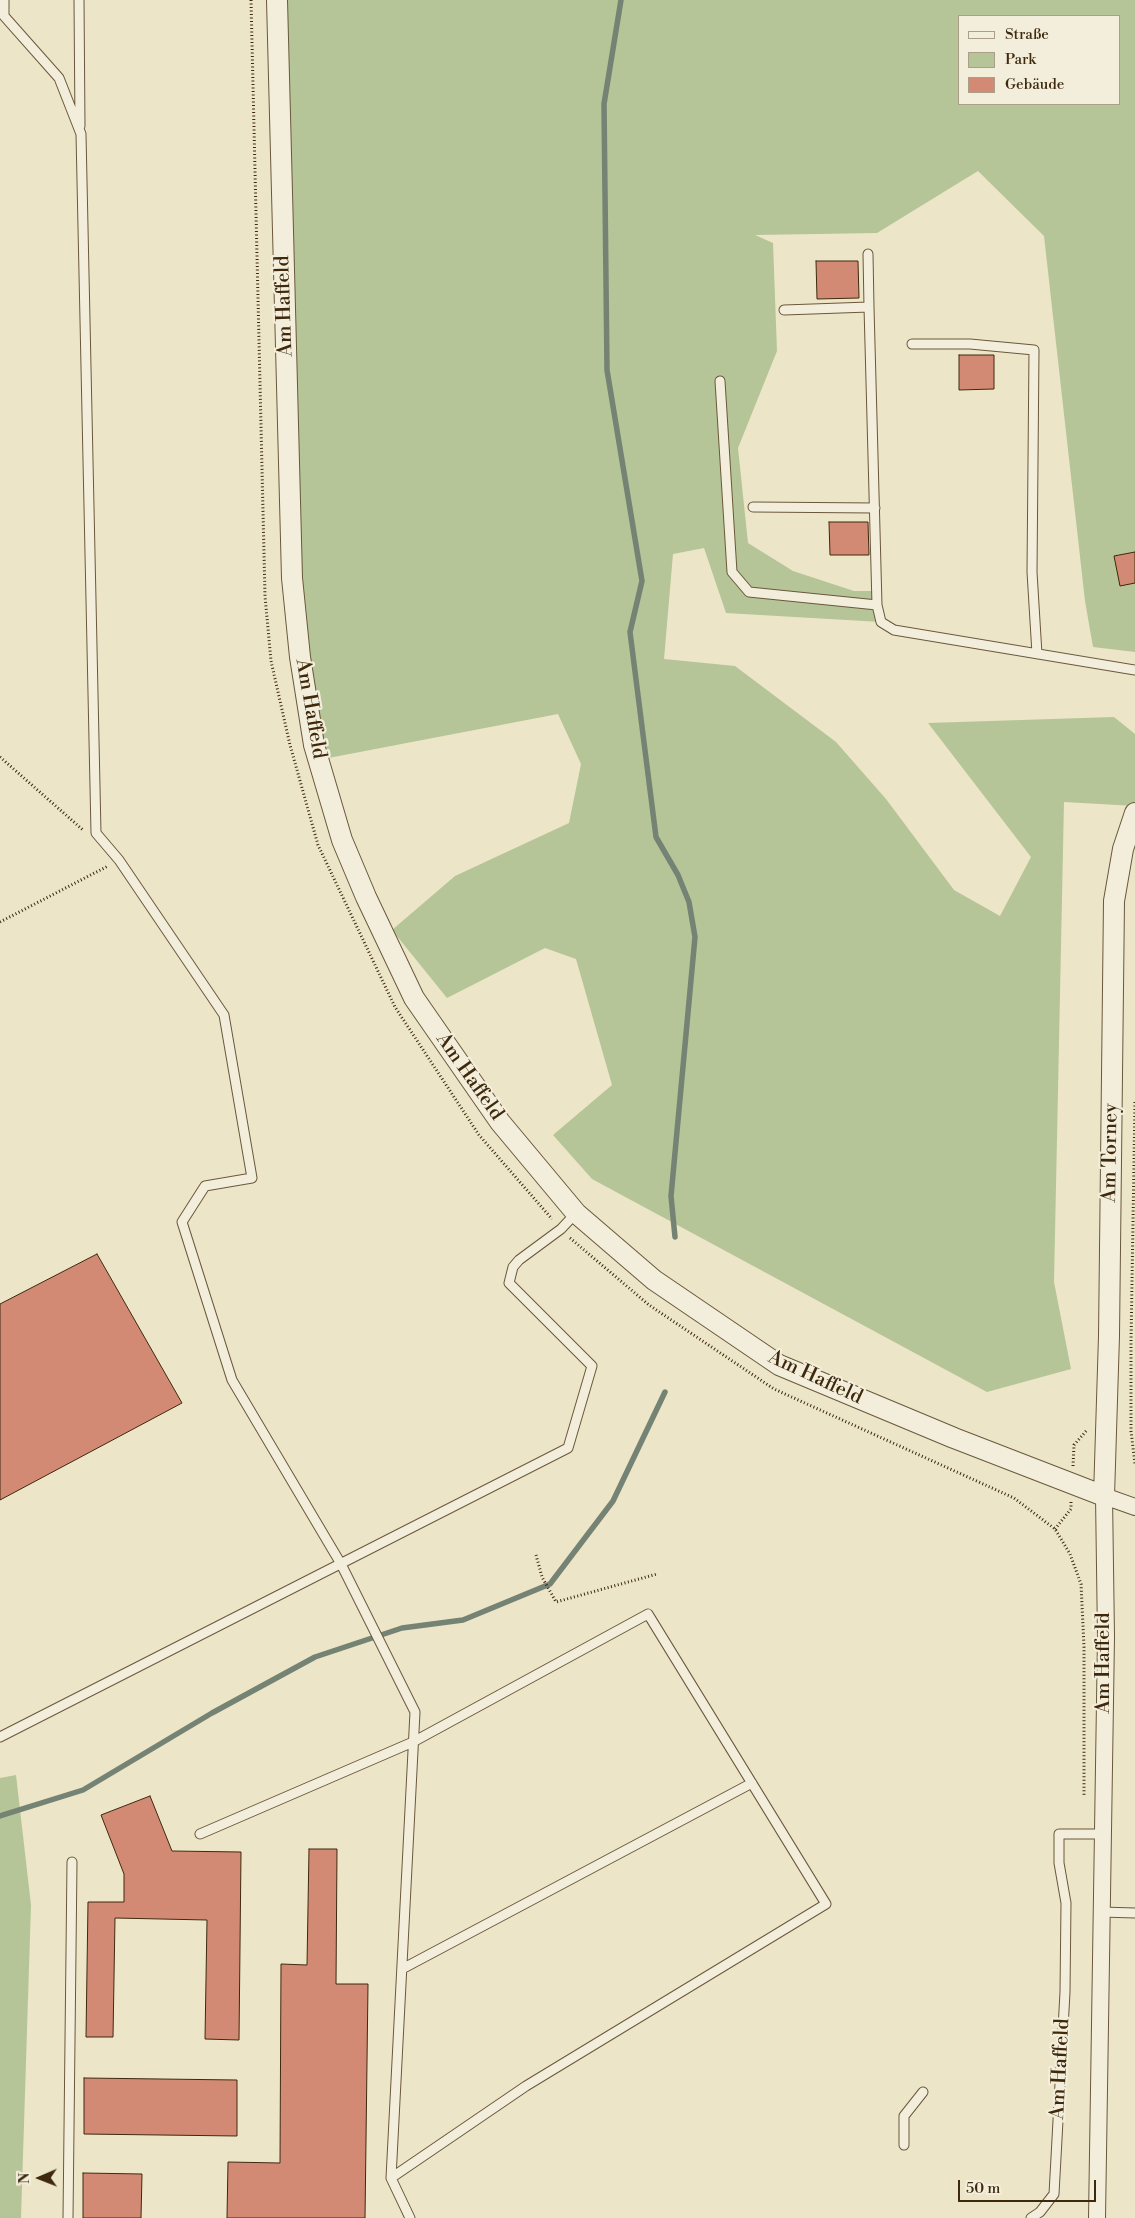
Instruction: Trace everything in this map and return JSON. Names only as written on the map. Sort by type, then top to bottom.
[{"type":"street","name":"Am Haffeld","points":[[277,0],[292,578],[300,657],[314,745],[342,840],[366,897],[414,998],[500,1122],[576,1214],[654,1280],[779,1365],[954,1438],[1104,1496],[1106,1637],[1097,2218]]},
{"type":"street","name":"Am Torney","points":[[1104,1496],[1109,1336],[1114,901],[1123,848],[1135,813]]},
{"type":"street","points":[[1104,1496],[1135,1507]]},
{"type":"lane","points":[[4,0],[4,16],[59,78],[80,134]]},
{"type":"lane","points":[[79,0],[80,134],[96,833],[119,860],[224,1015],[252,1178],[205,1186],[182,1222],[232,1380],[340,1564],[415,1712],[391,2178],[410,2218]]},
{"type":"lane","points":[[868,254],[877,605],[881,622],[894,630],[1135,670]]},
{"type":"lane","points":[[784,310],[869,307]]},
{"type":"lane","points":[[912,344],[970,344],[1034,350],[1032,572],[1037,654]]},
{"type":"lane","points":[[720,381],[732,572],[749,592],[877,605]]},
{"type":"lane","points":[[753,507],[875,508]]},
{"type":"lane","points":[[0,1737],[568,1448],[592,1366],[508,1284],[514,1267],[519,1260],[560,1229],[576,1214]]},
{"type":"lane","points":[[200,1834],[413,1742],[648,1614],[826,1904],[526,2086],[391,2178]]},
{"type":"lane","points":[[402,1969],[752,1783]]},
{"type":"lane","name":"Am Haffeld","points":[[1031,2218],[1040,2212],[1054,2194],[1065,1992],[1066,1902],[1059,1863],[1059,1834],[1102,1834]]},
{"type":"lane","points":[[68,2218],[72,1862]]},
{"type":"lane","points":[[1101,1912],[1135,1913]]},
{"type":"lane","points":[[904,2145],[904,2116],[923,2092]]},
{"type":"path","points":[[251,0],[265,596],[271,661],[290,745],[318,845],[395,1007],[479,1135],[560,1229],[649,1304],[774,1388],[1014,1498],[1055,1528],[1070,1554],[1081,1584],[1084,1647],[1084,1804]]},
{"type":"path","points":[[0,757],[89,834]]},
{"type":"path","points":[[0,922],[119,860]]},
{"type":"path","points":[[1135,1102],[1131,1343],[1131,1431],[1135,1464]]},
{"type":"path","points":[[536,1555],[542,1576],[556,1602],[656,1574]]},
{"type":"green space","points":[[277,0],[1135,0],[1135,652],[1093,647],[1085,601],[1044,236],[978,171],[877,233],[755,235],[773,243],[777,351],[738,448],[748,543],[793,571],[854,591],[877,591],[881,622],[726,613],[704,548],[673,554],[664,659],[735,666],[836,742],[886,799],[954,890],[1000,916],[1031,857],[928,723],[1114,717],[1135,734],[1135,806],[1064,802],[1054,1282],[1071,1369],[987,1392],[592,1179],[553,1135],[612,1085],[576,959],[545,948],[447,998],[392,930],[455,876],[569,823],[581,764],[558,714],[318,760],[300,657]]},
{"type":"green space","points":[[16,1775],[31,1905],[21,2218],[0,2218],[0,1778]]},
{"type":"building","points":[[816,261],[858,261],[859,298],[817,299]]},
{"type":"building","points":[[959,355],[994,355],[994,389],[959,390]]},
{"type":"building","points":[[829,522],[868,522],[869,555],[830,555]]},
{"type":"building","points":[[1135,552],[1135,583],[1120,586],[1114,556]]},
{"type":"building","points":[[97,1254],[182,1403],[0,1500],[0,1304]]},
{"type":"building","points":[[150,1796],[172,1851],[241,1852],[239,2040],[205,2039],[207,1920],[115,1918],[113,2037],[86,2037],[88,1902],[124,1902],[124,1874],[101,1815]]},
{"type":"building","points":[[309,1849],[337,1849],[336,1984],[368,1984],[365,2218],[227,2218],[228,2162],[280,2163],[281,1964],[307,1965]]},
{"type":"building","points":[[84,2078],[237,2080],[237,2136],[84,2134]]},
{"type":"building","points":[[83,2173],[142,2174],[141,2218],[83,2218]]},
{"type":"waterway","points":[[621,0],[604,104],[607,370],[642,581],[630,632],[656,837],[678,875],[689,902],[695,937],[671,1196],[675,1237]]},
{"type":"waterway","points":[[0,1816],[83,1790],[212,1713],[315,1657],[402,1628],[463,1620],[550,1584],[613,1501],[665,1392]]}]
